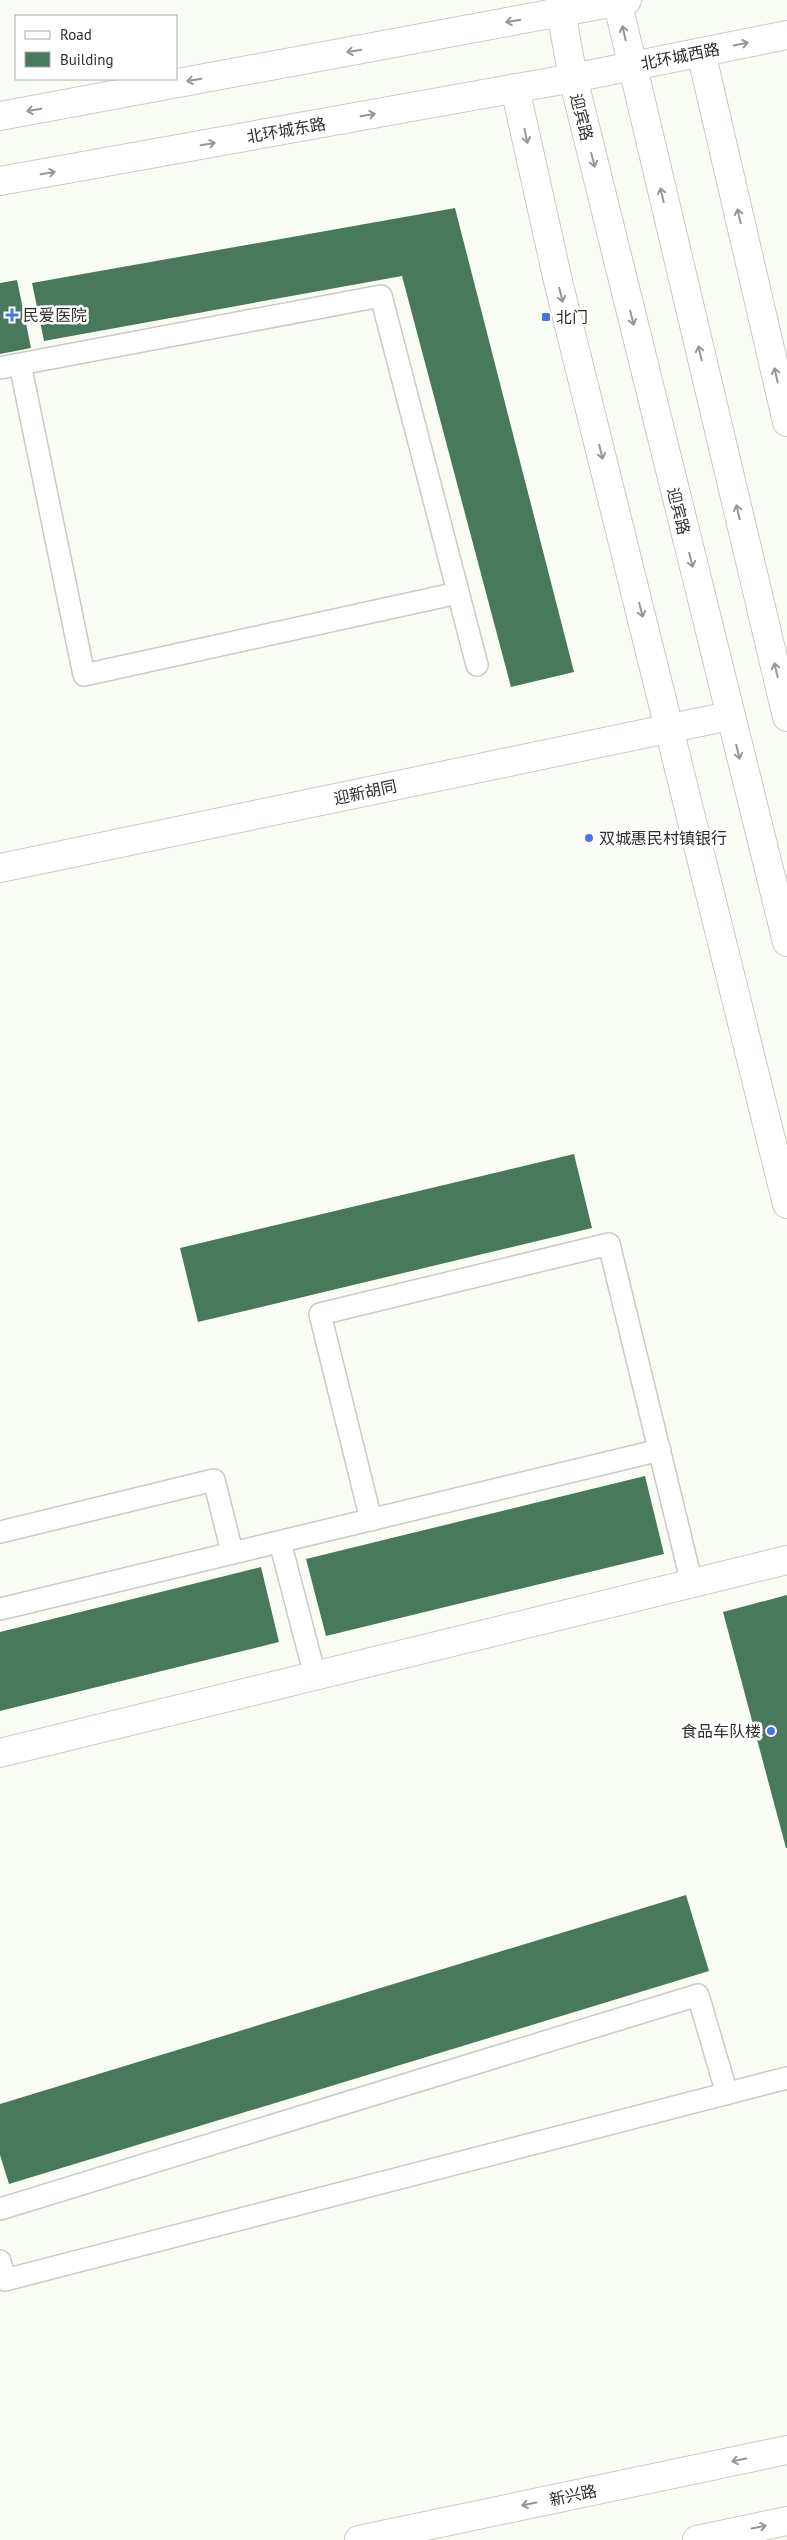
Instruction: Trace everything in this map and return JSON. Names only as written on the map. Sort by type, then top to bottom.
[{"type":"main road","points":[[0,116],[560,6],[620,1],[631,66],[787,717]]},
{"type":"main road","name":"迎宾路","points":[[560,6],[573,78],[729,716],[787,942]]},
{"type":"main road","name":"北环城西路","points":[[573,78],[787,35]]},
{"type":"main road","points":[[701,52],[787,422]]},
{"type":"main road","name":"北环城东路","points":[[0,181],[573,78]]},
{"type":"main road","points":[[515,88],[558,281],[671,728],[787,1204]]},
{"type":"main road","name":"迎新胡同","points":[[0,868],[729,716]]},
{"type":"main road","points":[[0,1753],[787,1560]]},
{"type":"main road","name":"新兴路","points":[[359,2540],[787,2450]]},
{"type":"main road","points":[[697,2540],[787,2521]]},
{"type":"lane","points":[[458,594],[84,675],[10,366],[381,296],[477,665]]},
{"type":"lane","points":[[371,1520],[320,1314],[609,1244],[692,1584]]},
{"type":"lane","points":[[0,1609],[660,1450]]},
{"type":"lane","points":[[0,1532],[214,1480],[232,1552]]},
{"type":"lane","points":[[280,1542],[315,1676]]},
{"type":"lane","points":[[0,2209],[698,1995],[727,2094]]},
{"type":"lane","points":[[0,2261],[5,2280],[787,2078]]},
{"type":"building","points":[[455,208],[574,672],[511,687],[402,276],[44,341],[32,283]]},
{"type":"building","name":"民爱医院","points":[[17,280],[31,348],[0,354],[0,283]]},
{"type":"building","points":[[574,1154],[592,1228],[198,1322],[180,1248]]},
{"type":"building","points":[[645,1476],[664,1554],[326,1636],[306,1559]]},
{"type":"building","points":[[261,1567],[279,1642],[0,1711],[0,1632]]},
{"type":"building","name":"食品车队楼","points":[[787,1595],[787,1848],[786,1848],[723,1612]]},
{"type":"building","points":[[686,1895],[709,1971],[9,2184],[0,2155],[0,2104]]},
{"type":"place","name":"民爱医院","points":[[12,315]]},
{"type":"place","name":"北门","points":[[546,317]]},
{"type":"place","name":"双城惠民村镇银行","points":[[589,838]]},
{"type":"place","name":"食品车队楼","points":[[771,1731]]}]
